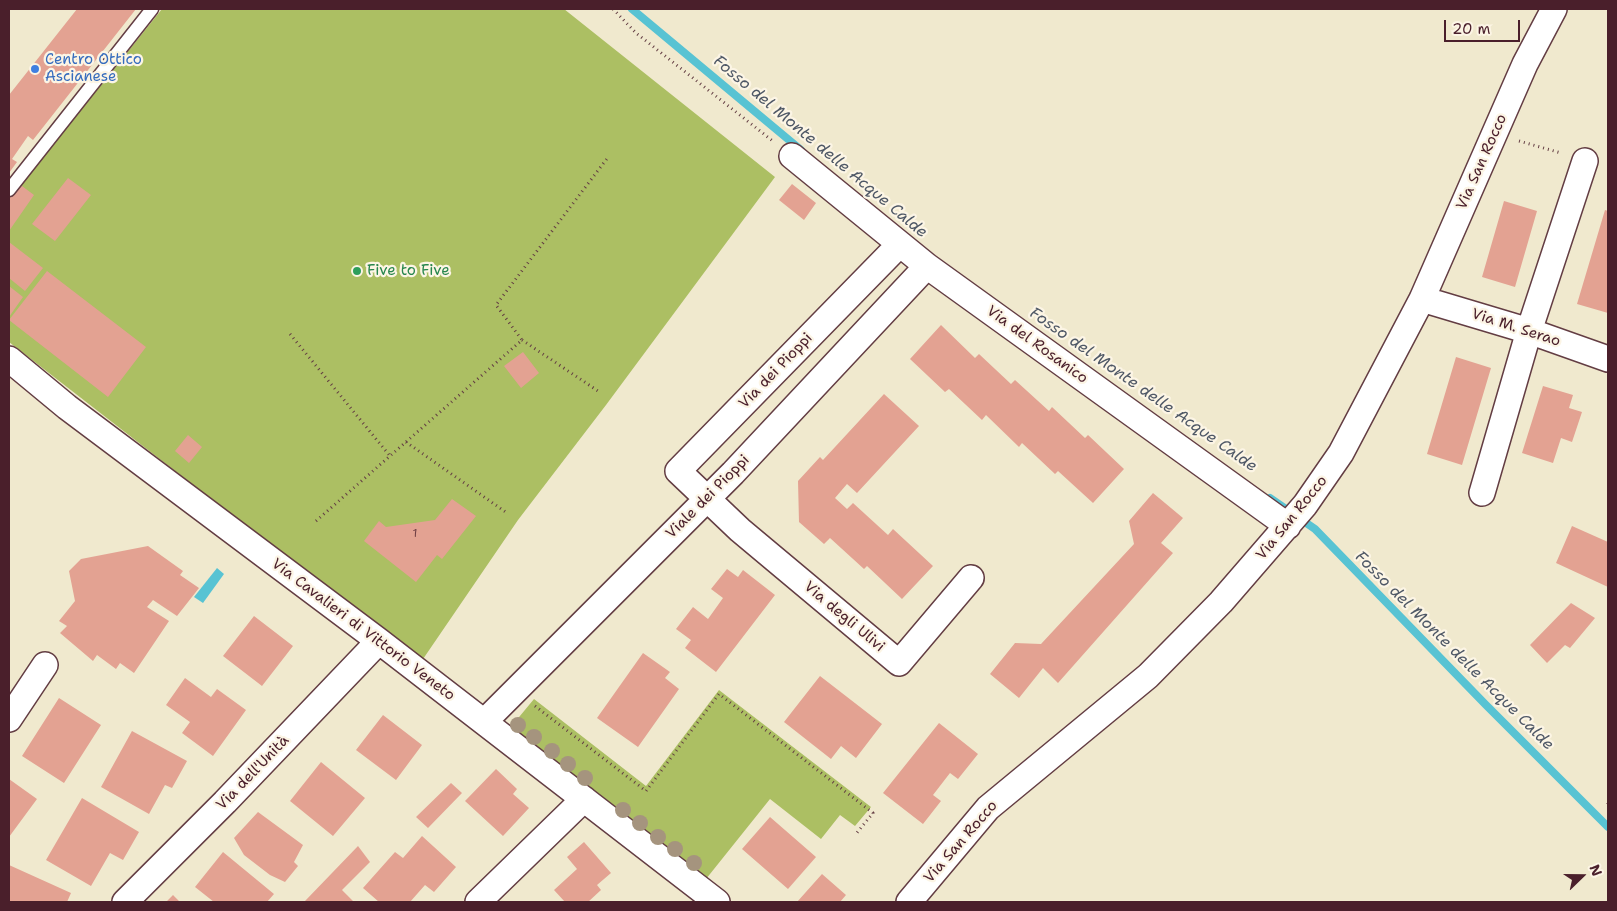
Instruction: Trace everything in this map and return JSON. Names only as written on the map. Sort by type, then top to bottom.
[{"type":"street","name":"Via San Rocco","points":[[909,902],[988,808],[1148,676],[1221,602],[1295,517],[1341,453],[1422,298],[1525,64],[1554,9]]},
{"type":"street","name":"Via del Rosanico","points":[[792,156],[927,266],[1295,517]]},
{"type":"street","points":[[1482,493],[1529,331],[1585,160]]},
{"type":"street","name":"Via dei Pioppi","points":[[706,497],[678,471],[900,244]]},
{"type":"street","name":"Viale dei Pioppi","points":[[484,722],[733,472],[927,266]]},
{"type":"street","name":"Via M. Serao","points":[[1422,298],[1529,331],[1608,359]]},
{"type":"street","name":"Via Cavalieri di Vittorio Veneto","points":[[9,359],[67,407],[379,641],[717,902]]},
{"type":"street","name":"Via degli Ulivi","points":[[706,497],[740,530],[899,663],[971,578]]},
{"type":"street","name":"Via dell'Unità","points":[[125,902],[225,802],[379,641]]},
{"type":"street","points":[[9,719],[45,666]]},
{"type":"street","points":[[478,902],[584,799]]},
{"type":"lane","points":[[9,190],[152,9]]},
{"type":"path","points":[[613,9],[636,33],[792,156]]},
{"type":"path","points":[[598,391],[522,340],[496,305],[609,156]]},
{"type":"path","points":[[290,334],[390,456]]},
{"type":"path","points":[[316,521],[522,340]]},
{"type":"path","points":[[406,442],[508,512]]},
{"type":"path","points":[[515,691],[646,791],[719,694],[873,813],[856,834]]},
{"type":"green space","name":"Five to Five","points":[[162,9],[564,9],[775,177],[518,520],[421,662],[9,342],[9,200]]},
{"type":"green space","points":[[719,690],[871,807],[855,826],[840,815],[821,839],[770,799],[706,879],[510,728],[534,699],[646,786]]},
{"type":"water","points":[[217,568],[224,574],[203,603],[194,597]]},
{"type":"building","points":[[77,9],[136,9],[33,140],[28,136],[12,159],[17,162],[9,173],[9,95]]},
{"type":"building","points":[[68,178],[91,195],[55,241],[32,224]]},
{"type":"building","points":[[18,183],[34,195],[9,231],[9,196]]},
{"type":"building","points":[[792,184],[816,203],[804,220],[779,200]]},
{"type":"building","points":[[1504,201],[1537,211],[1515,287],[1482,277]]},
{"type":"building","points":[[1605,210],[1608,211],[1608,313],[1577,304]]},
{"type":"building","points":[[9,242],[43,268],[25,291],[9,278]]},
{"type":"building","points":[[47,271],[146,347],[108,397],[9,320]]},
{"type":"building","points":[[9,286],[23,297],[9,317]]},
{"type":"building","points":[[941,325],[975,358],[979,354],[1011,384],[1015,380],[1049,411],[1052,407],[1085,438],[1088,435],[1124,469],[1093,503],[1058,471],[1055,474],[1022,443],[1019,447],[986,415],[982,420],[949,389],[945,392],[910,359]]},
{"type":"building","points":[[523,352],[539,373],[521,388],[504,366]]},
{"type":"building","points":[[1456,357],[1491,368],[1462,465],[1427,454]]},
{"type":"building","points":[[1543,386],[1573,395],[1569,408],[1582,412],[1572,442],[1561,438],[1553,463],[1522,453]]},
{"type":"building","points":[[884,394],[919,426],[857,493],[847,484],[835,498],[847,509],[853,503],[888,535],[893,529],[933,566],[902,599],[867,566],[864,569],[830,538],[824,544],[799,522],[798,481],[820,457],[823,460]]},
{"type":"building","points":[[188,435],[202,447],[189,463],[175,451]]},
{"type":"building","points":[[1153,493],[1183,518],[1161,543],[1173,553],[1058,683],[1043,668],[1019,698],[990,674],[1015,643],[1041,644],[1134,544],[1129,521]]},
{"type":"building","points":[[452,499],[476,516],[442,559],[437,555],[416,582],[364,541],[379,521],[386,527],[435,520]]},
{"type":"building","points":[[1572,526],[1608,542],[1608,587],[1556,563]]},
{"type":"building","points":[[148,546],[183,571],[180,575],[199,588],[177,616],[153,600],[147,607],[169,621],[134,673],[120,663],[116,669],[97,655],[93,661],[60,633],[67,626],[59,621],[75,601],[69,571],[81,559]]},
{"type":"building","points":[[727,569],[738,577],[743,570],[775,595],[716,672],[685,648],[691,640],[676,629],[693,607],[708,619],[723,598],[711,589]]},
{"type":"building","points":[[1571,603],[1595,618],[1570,648],[1565,645],[1547,663],[1530,645]]},
{"type":"building","points":[[254,616],[293,646],[262,686],[223,656]]},
{"type":"building","points":[[643,653],[670,672],[665,678],[679,689],[638,747],[597,718]]},
{"type":"building","points":[[820,676],[882,724],[856,758],[841,746],[831,759],[784,722]]},
{"type":"building","points":[[185,678],[211,697],[217,689],[246,710],[213,756],[182,733],[190,722],[166,705]]},
{"type":"building","points":[[59,698],[101,725],[64,783],[22,756]]},
{"type":"building","points":[[383,715],[422,745],[396,780],[356,750]]},
{"type":"building","points":[[939,723],[978,754],[958,779],[950,773],[933,795],[941,801],[923,824],[883,793]]},
{"type":"building","points":[[132,731],[187,761],[172,788],[165,785],[149,814],[101,787]]},
{"type":"building","points":[[321,762],[365,798],[333,836],[290,801]]},
{"type":"building","points":[[496,769],[517,789],[513,794],[529,808],[503,836],[465,801]]},
{"type":"building","points":[[9,779],[37,799],[9,837]]},
{"type":"building","points":[[451,783],[462,793],[428,828],[416,817]]},
{"type":"building","points":[[82,798],[139,832],[123,860],[110,853],[91,886],[46,860]]},
{"type":"building","points":[[258,812],[303,845],[294,862],[298,866],[285,882],[270,875],[244,855],[234,838]]},
{"type":"building","points":[[770,817],[816,857],[788,889],[742,849]]},
{"type":"building","points":[[422,836],[456,867],[434,892],[425,885],[410,902],[379,902],[363,888],[395,852],[403,858]]},
{"type":"building","points":[[584,842],[611,873],[597,885],[601,890],[588,902],[565,902],[554,890],[577,869],[567,857]]},
{"type":"building","points":[[358,846],[370,862],[342,890],[354,902],[305,901]]},
{"type":"building","points":[[223,852],[274,894],[267,902],[214,902],[195,887]]},
{"type":"building","points":[[9,865],[71,893],[67,902],[9,902]]},
{"type":"building","points":[[822,874],[846,895],[840,902],[797,902]]},
{"type":"building","points":[[173,895],[180,902],[166,902]]},
{"type":"waterway","name":"Fosso del Monte delle Acque Calde","points":[[632,9],[801,150]]},
{"type":"waterway","name":"Fosso del Monte delle Acque Calde","points":[[1270,498],[1315,529],[1608,827]]},
{"type":"place","name":"Centro Ottico Ascianese","points":[[35,69]]},
{"type":"place","name":"Five to Five","points":[[357,271]]}]
